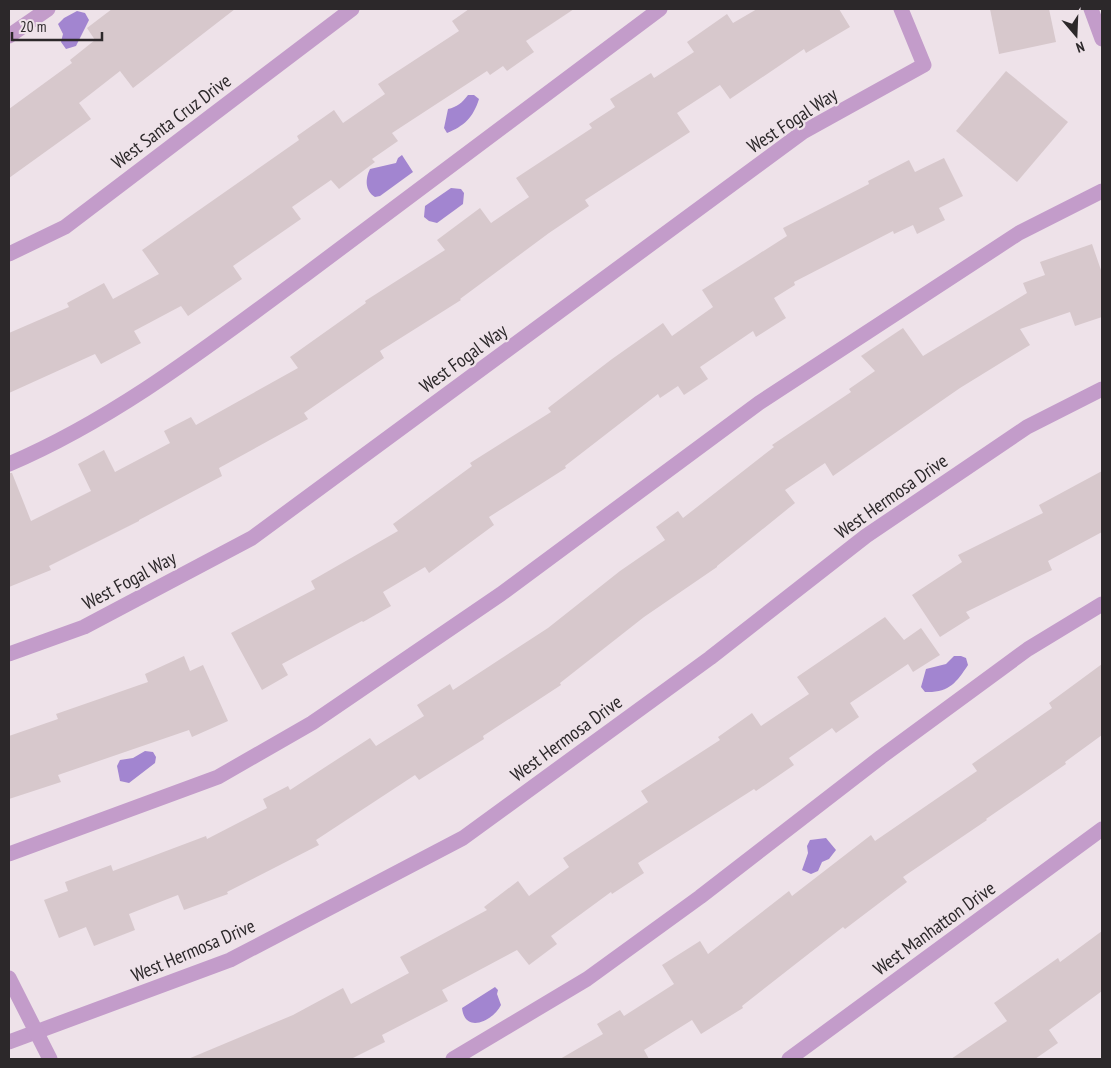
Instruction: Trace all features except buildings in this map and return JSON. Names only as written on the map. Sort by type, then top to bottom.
[{"type":"street","points":[[9,36],[48,9]]},
{"type":"street","points":[[9,464],[40,451],[142,392],[409,198],[660,9]]},
{"type":"street","name":"West Fogal Way","points":[[9,654],[84,627],[252,538],[803,132],[924,65],[900,9]]},
{"type":"street","points":[[1091,9],[1102,39]]},
{"type":"street","name":"West Santa Cruz Drive","points":[[9,254],[65,227],[342,12]]},
{"type":"street","points":[[9,854],[218,777],[312,723],[501,594],[760,402],[1018,233],[1102,191]]},
{"type":"street","name":"West Hermosa Drive","points":[[9,1042],[230,960],[462,838],[710,658],[866,536],[1027,427],[1102,390]]},
{"type":"street","points":[[453,1059],[587,979],[1004,666],[1102,604]]},
{"type":"street","name":"West Manhatton Drive","points":[[789,1059],[1102,829]]},
{"type":"street","points":[[9,978],[50,1059]]},
{"type":"shaded area","points":[[77,11],[85,13],[89,20],[76,46],[66,49],[61,42],[63,34],[58,24],[64,18]]},
{"type":"shaded area","points":[[468,95],[474,95],[479,99],[474,111],[463,124],[447,133],[444,128],[448,109],[459,104]]},
{"type":"shaded area","points":[[402,155],[413,172],[380,196],[375,197],[369,192],[367,184],[370,169],[396,163]]},
{"type":"shaded area","points":[[451,188],[461,189],[464,193],[463,204],[437,223],[429,221],[424,217],[425,206]]},
{"type":"shaded area","points":[[954,656],[966,658],[968,665],[960,677],[946,689],[925,692],[921,687],[926,669],[946,664]]},
{"type":"shaded area","points":[[145,751],[153,752],[156,757],[155,763],[129,783],[120,781],[117,766],[120,760],[133,758]]},
{"type":"shaded area","points":[[826,838],[836,850],[829,859],[822,862],[818,871],[811,874],[802,870],[810,840]]},
{"type":"shaded area","points":[[495,987],[498,990],[497,994],[501,1005],[497,1011],[486,1020],[474,1023],[468,1021],[464,1016],[462,1008]]}]
